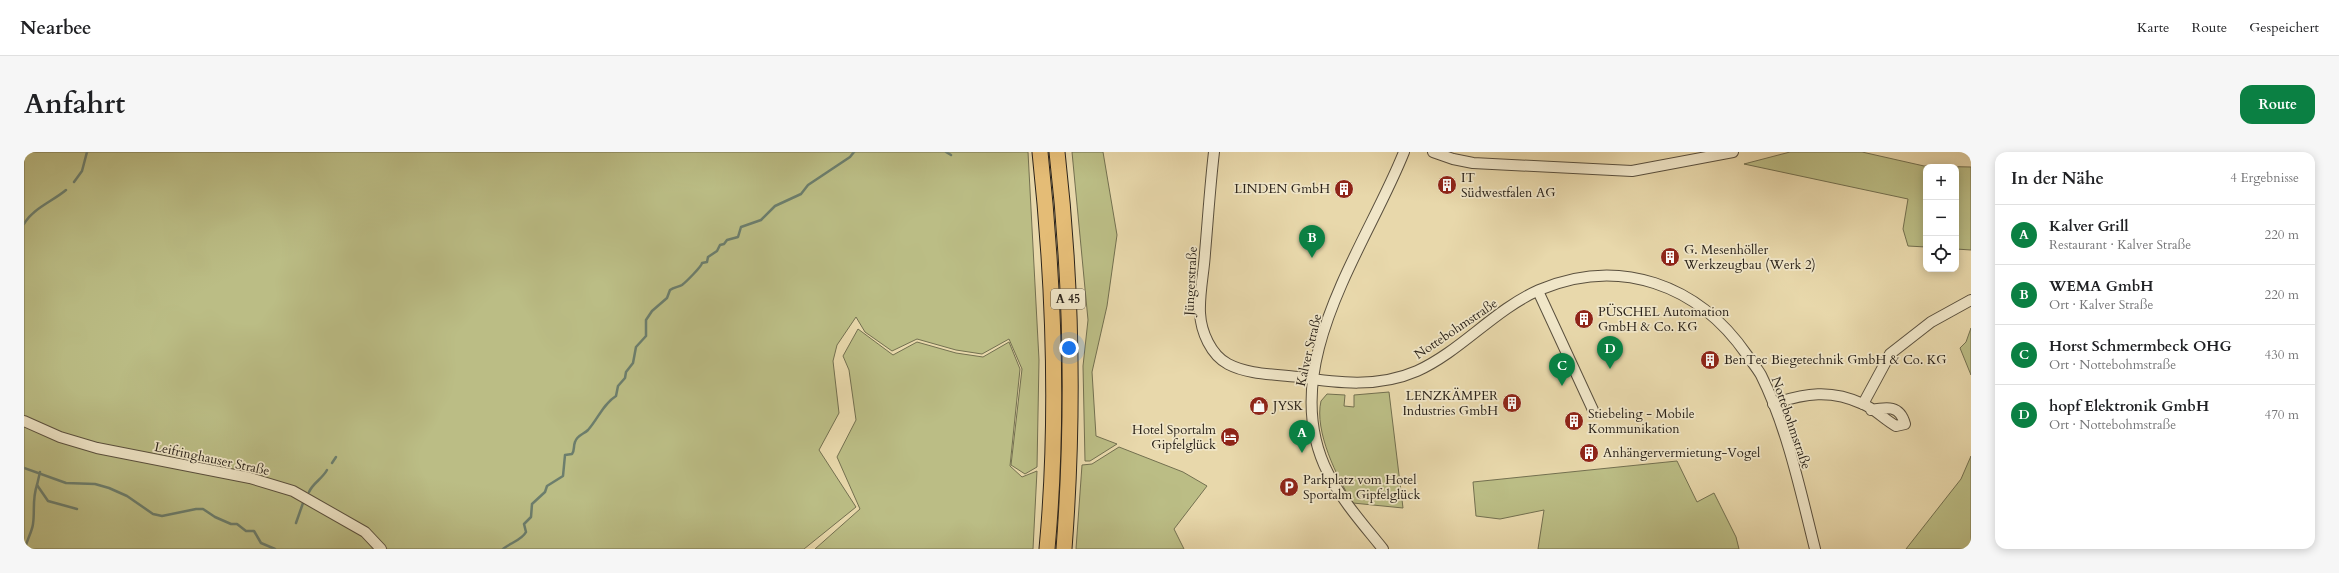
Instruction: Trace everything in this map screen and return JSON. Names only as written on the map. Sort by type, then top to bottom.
[{"type":"highway","name":"A 45","points":[[1040,152],[1050,275],[1053,368],[1053,446],[1047,549]]},
{"type":"highway","name":"A 45","points":[[1057,152],[1067,268],[1071,375],[1070,446],[1064,549]]},
{"type":"street","name":"Jüngerstraße","points":[[1214,152],[1200,312],[1205,335],[1214,351],[1228,364],[1248,371],[1313,379]]},
{"type":"street","name":"Kalver Straße","points":[[1382,549],[1344,503],[1322,459],[1314,436],[1310,415],[1313,379],[1321,340],[1337,293],[1381,205],[1404,152]]},
{"type":"street","points":[[1433,152],[1453,160],[1473,163],[1632,171],[1733,152]]},
{"type":"street","name":"Nottebohmstraße","points":[[1313,379],[1352,384],[1387,381],[1415,372],[1438,359],[1505,311],[1538,291],[1569,280],[1622,276],[1645,280],[1679,292],[1714,317],[1738,342],[1761,375],[1784,433],[1815,549]]},
{"type":"street","points":[[1538,291],[1593,410]]},
{"type":"street","points":[[1773,404],[1815,393],[1840,396],[1867,407],[1890,354],[1910,337],[1950,310],[1971,300]]},
{"type":"street","name":"Leifringhauser Straße","points":[[24,421],[60,438],[97,448],[250,478],[293,491],[365,532],[381,549]]},
{"type":"green space","points":[[24,152],[1028,152],[1039,360],[1037,467],[1025,474],[1011,465],[1022,369],[1009,339],[982,354],[956,350],[917,339],[892,351],[865,332],[856,317],[837,345],[833,361],[839,413],[819,450],[856,507],[804,549],[24,549]]},
{"type":"green space","points":[[1072,152],[1103,152],[1117,235],[1107,306],[1092,372],[1096,436],[1117,444],[1090,461],[1085,461],[1083,366],[1088,320]]},
{"type":"green space","points":[[1790,152],[1862,152],[1923,166],[1923,247],[1908,246],[1903,229],[1908,199],[1744,164]]},
{"type":"green space","points":[[1959,167],[1971,167],[1971,250],[1959,249]]},
{"type":"green space","points":[[1971,328],[1971,375],[1960,348],[1966,342]]},
{"type":"green space","points":[[858,329],[893,355],[917,342],[956,353],[983,357],[1009,342],[1020,369],[1010,466],[1022,477],[1037,471],[1033,549],[815,549],[860,509],[837,457],[856,420],[849,370],[843,356]]},
{"type":"green space","points":[[1389,392],[1403,508],[1353,503],[1340,481],[1328,454],[1321,426],[1321,401],[1327,394],[1345,395],[1344,406],[1354,407],[1354,395]]},
{"type":"green space","points":[[1119,447],[1183,472],[1207,486],[1174,529],[1184,549],[1076,549],[1082,465],[1092,464]]},
{"type":"green space","points":[[1971,456],[1971,549],[1906,549],[1961,479]]},
{"type":"green space","points":[[1677,461],[1697,502],[1714,493],[1736,537],[1739,549],[1538,549],[1544,510],[1500,519],[1476,516],[1473,482]]},
{"type":"waterway","points":[[74,182],[82,171],[87,152]]},
{"type":"waterway","points":[[503,549],[524,535],[526,532],[524,524],[531,517],[532,504],[545,492],[547,486],[563,476],[565,455],[572,454],[577,438],[592,426],[604,407],[616,396],[618,386],[625,378],[626,372],[633,363],[636,347],[646,336],[646,320],[652,311],[667,298],[670,290],[681,286],[702,263],[707,262],[708,257],[717,251],[720,245],[724,244],[727,240],[738,237],[741,227],[761,220],[775,206],[801,194],[808,185],[850,157],[854,152]]},
{"type":"waterway","points":[[946,152],[951,155]]},
{"type":"waterway","points":[[24,224],[32,214],[66,190]]},
{"type":"waterway","points":[[332,463],[336,457]]},
{"type":"waterway","points":[[24,468],[66,483],[95,484],[109,488],[127,496],[153,514],[162,516],[203,509],[215,517],[231,524],[237,524],[246,531],[254,531],[261,543],[275,549]]},
{"type":"waterway","points":[[309,492],[327,470]]},
{"type":"waterway","points":[[40,472],[37,485],[48,501],[77,509]]},
{"type":"waterway","points":[[25,549],[34,519],[37,485]]},
{"type":"waterway","points":[[296,523],[303,503]]},
{"type":"place","name":"IT Südwestfalen AG","points":[[1447,185]]},
{"type":"place","name":"LINDEN GmbH","points":[[1344,189]]},
{"type":"place","name":"G. Mesenhöller Werkzeugbau (Werk 2)","points":[[1670,257]]},
{"type":"place","name":"WEMA GmbH","points":[[1312,258]]},
{"type":"place","name":"PÜSCHEL Automation GmbH & Co. KG","points":[[1584,319]]},
{"type":"place","name":"BenTec Biegetechnik GmbH & Co. KG","points":[[1710,360]]},
{"type":"place","name":"hopf Elektronik GmbH","points":[[1610,369]]},
{"type":"place","name":"Horst Schmermbeck OHG","points":[[1562,386]]},
{"type":"place","name":"LENZKÄMPER Industries GmbH","points":[[1512,403]]},
{"type":"place","name":"JYSK","points":[[1259,406]]},
{"type":"place","name":"Stiebeling - Mobile Kommunikation","points":[[1574,421]]},
{"type":"place","name":"Hotel Sportalm Gipfelglück","points":[[1230,437]]},
{"type":"place","name":"Kalver Grill","points":[[1302,453]]},
{"type":"place","name":"Anhängervermietung-Vogel","points":[[1589,453]]},
{"type":"place","name":"Parkplatz vom Hotel Sportalm Gipfelglück","points":[[1289,487]]}]
